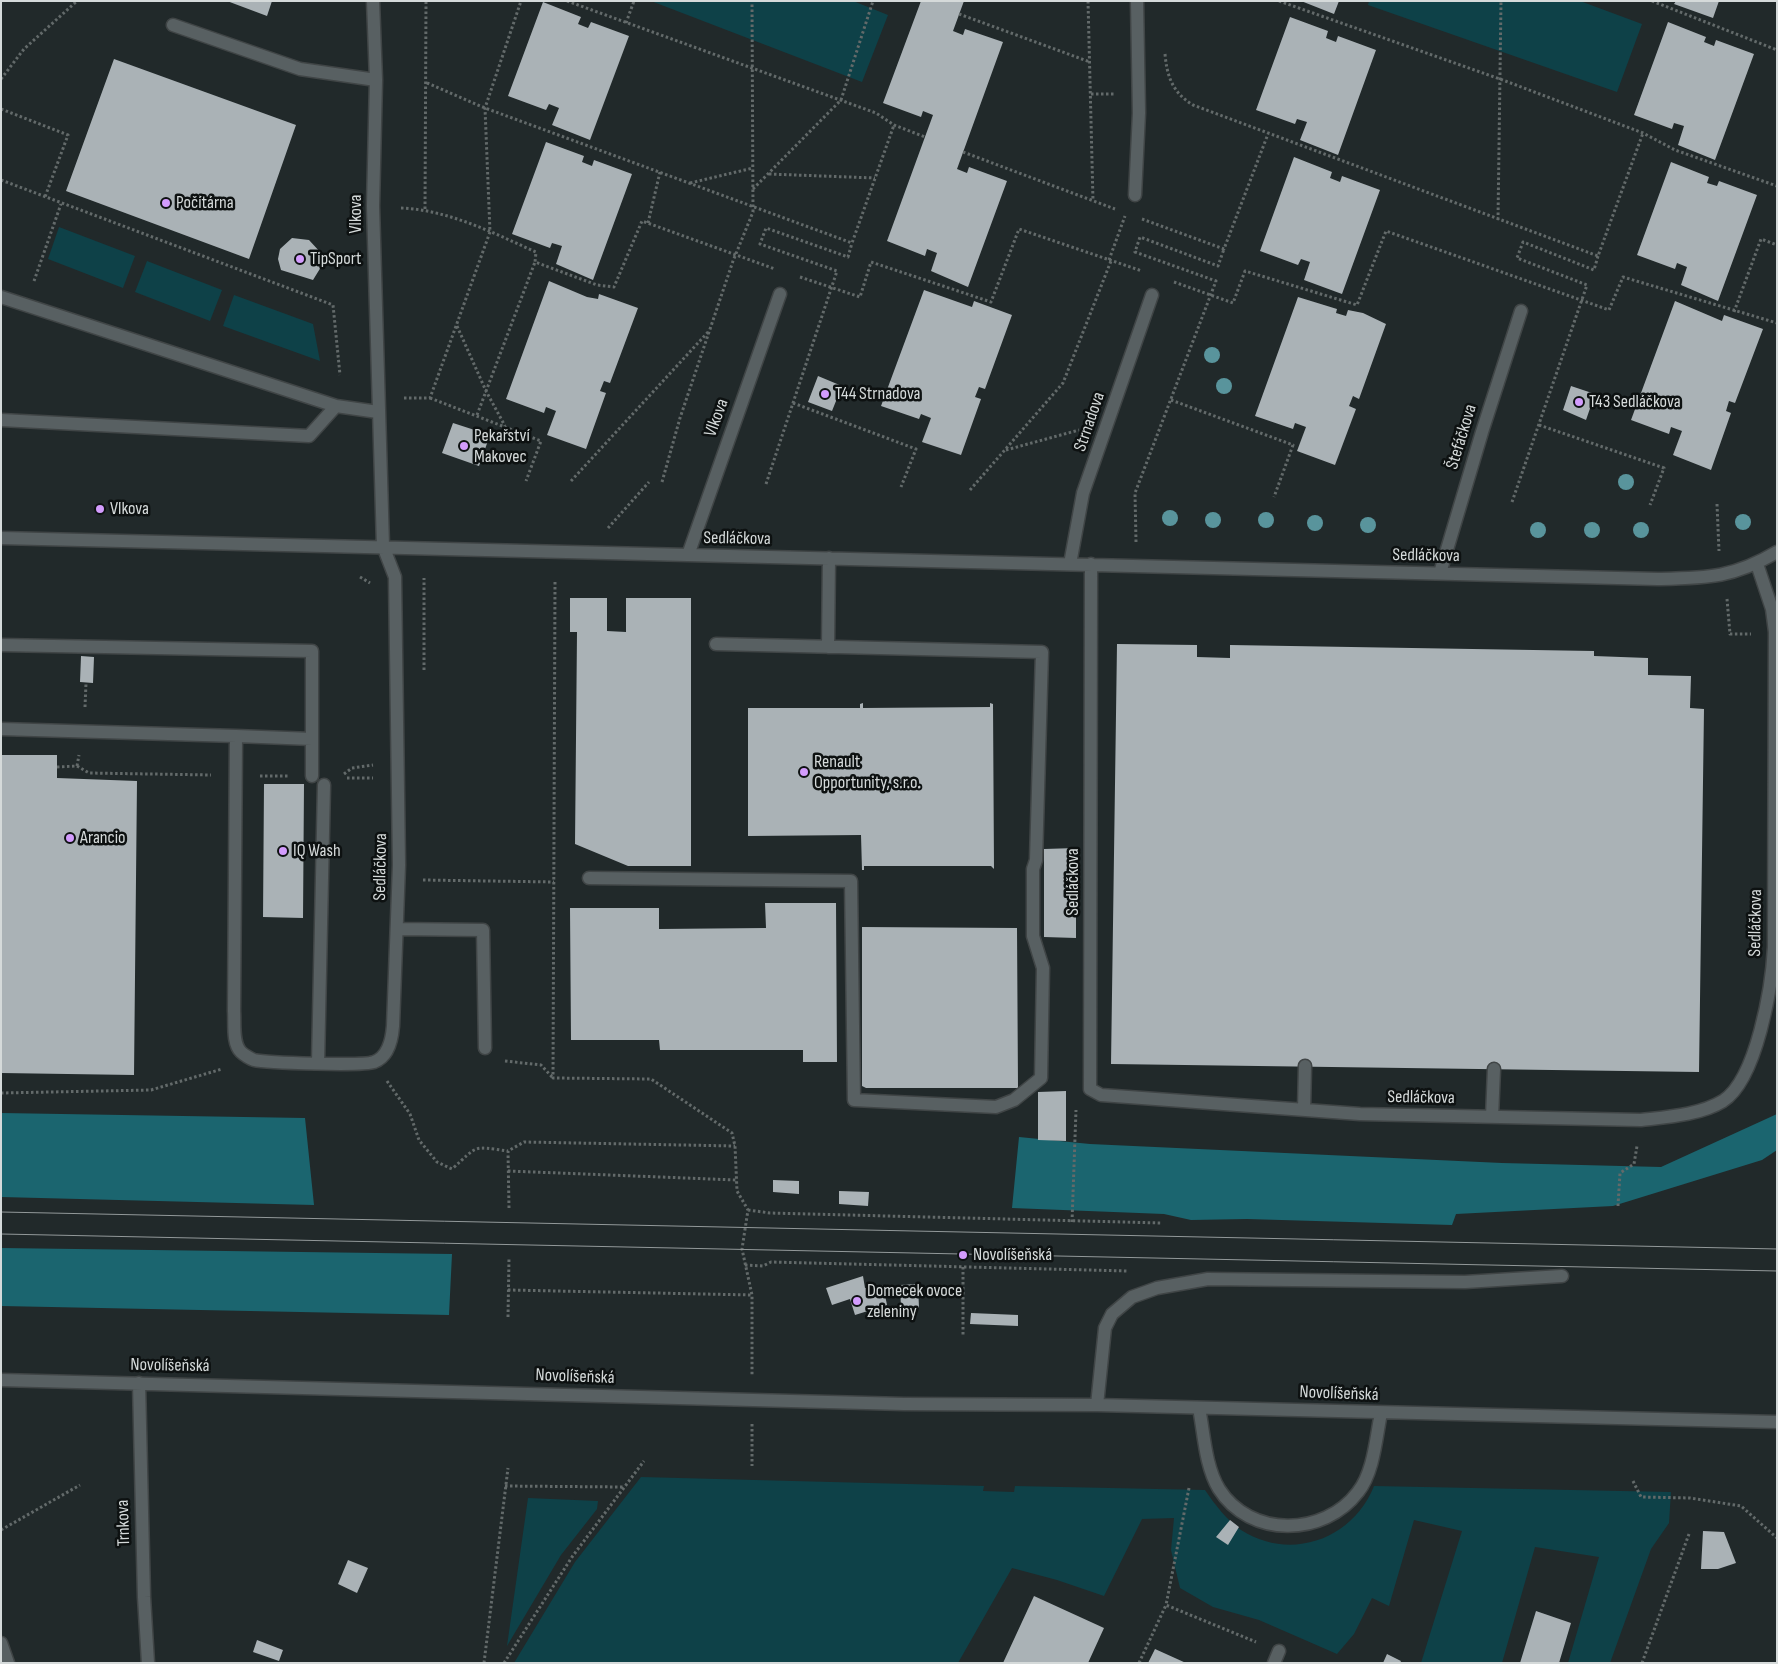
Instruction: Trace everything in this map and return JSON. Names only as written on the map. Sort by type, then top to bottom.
[{"type":"street","name":"Vlkova","points":[[373,1],[376,80],[373,206],[383,546]]},
{"type":"street","points":[[1135,195],[1139,113],[1137,1]]},
{"type":"street","points":[[173,25],[300,69],[376,80]]},
{"type":"street","name":"Vlkova","points":[[688,555],[780,294]]},
{"type":"street","name":"Strnadova","points":[[1070,564],[1083,493],[1152,295]]},
{"type":"street","points":[[1,297],[336,406],[378,412]]},
{"type":"street","name":"Štefáčkova","points":[[1440,573],[1479,440],[1521,311]]},
{"type":"street","points":[[1,420],[308,436],[336,406]]},
{"type":"street","name":"Sedláčkova","points":[[1,538],[1710,578],[1734,573],[1757,564],[1777,552]]},
{"type":"street","name":"Sedláčkova","points":[[374,1062],[383,1056],[392,1037],[399,880],[395,577],[383,546]]},
{"type":"street","points":[[828,647],[829,558]]},
{"type":"street","name":"Sedláčkova","points":[[1091,564],[1090,1089],[1101,1095],[1360,1114],[1641,1120],[1674,1116],[1705,1108],[1724,1100],[1739,1084],[1752,1059],[1772,972],[1775,632],[1772,609],[1757,564]]},
{"type":"street","points":[[589,878],[851,881],[854,1100],[996,1107],[1014,1100],[1041,1078],[1043,968],[1033,936],[1033,869],[1036,860],[1042,652],[716,644]]},
{"type":"street","points":[[1,645],[312,651],[312,776]]},
{"type":"street","points":[[1,729],[312,739]]},
{"type":"street","points":[[236,736],[235,1036],[240,1052],[253,1060],[318,1063],[374,1062]]},
{"type":"street","points":[[318,1063],[324,785]]},
{"type":"street","points":[[397,929],[483,930],[485,1048]]},
{"type":"street","points":[[1304,1110],[1305,1066]]},
{"type":"street","points":[[1492,1117],[1494,1069]]},
{"type":"street","points":[[1096,1405],[1105,1328],[1112,1314],[1132,1297],[1157,1288],[1208,1279],[1465,1282],[1562,1276]]},
{"type":"street","name":"Novolíšeňská","points":[[1,1380],[904,1404],[1096,1405],[1777,1422]]},
{"type":"street","name":"Trnkova","points":[[139,1383],[144,1596],[148,1663]]},
{"type":"street","points":[[1199,1408],[1212,1472],[1220,1489],[1242,1514],[1280,1526],[1301,1526],[1325,1520],[1341,1510],[1359,1492],[1367,1475],[1381,1413]]},
{"type":"street","points":[[1,1643],[8,1663]]},
{"type":"path","points":[[1,79],[24,50],[77,1]]},
{"type":"path","points":[[425,209],[426,1]]},
{"type":"path","points":[[430,398],[490,232],[485,108],[522,1]]},
{"type":"path","points":[[567,1],[876,113],[894,125],[925,137]]},
{"type":"path","points":[[626,23],[634,1]]},
{"type":"path","points":[[662,482],[680,418],[754,206],[752,1]]},
{"type":"path","points":[[753,189],[840,100],[872,1]]},
{"type":"path","points":[[1088,1],[1093,201]]},
{"type":"path","points":[[1279,1],[1500,79],[1643,133],[1675,150],[1777,186]]},
{"type":"path","points":[[1498,220],[1501,1]]},
{"type":"path","points":[[1652,1],[1777,50]]},
{"type":"path","points":[[959,14],[1090,62]]},
{"type":"path","points":[[1165,47],[1167,74],[1173,87],[1182,99],[1193,105],[1598,256]]},
{"type":"path","points":[[426,83],[485,108],[852,242]]},
{"type":"path","points":[[1,109],[68,135],[45,197]]},
{"type":"path","points":[[766,484],[837,271],[760,244],[766,228],[848,257],[894,125]]},
{"type":"path","points":[[1512,502],[1587,284],[1517,258],[1523,242],[1594,270],[1643,133]]},
{"type":"path","points":[[690,183],[753,168]]},
{"type":"path","points":[[648,223],[660,172]]},
{"type":"path","points":[[768,174],[876,178]]},
{"type":"path","points":[[1,180],[333,305],[340,374]]},
{"type":"path","points":[[26,305],[61,204]]},
{"type":"path","points":[[401,208],[425,209],[490,232],[536,252],[535,262],[476,415]]},
{"type":"path","points":[[535,262],[597,285],[614,287],[642,221],[780,270]]},
{"type":"path","points":[[970,490],[1063,382],[1123,222]]},
{"type":"path","points":[[797,276],[860,297],[870,262],[991,302],[1019,228],[1147,273]]},
{"type":"path","points":[[1165,280],[1233,303],[1246,271],[1357,306],[1386,231],[1609,310],[1623,277],[1734,312],[1777,323]]},
{"type":"path","points":[[1135,493],[1216,281],[1134,252],[1140,237],[1218,266],[1224,249]]},
{"type":"path","points":[[1734,312],[1761,240],[1777,245]]},
{"type":"path","points":[[456,325],[486,392],[505,426]]},
{"type":"path","points":[[571,481],[710,330]]},
{"type":"path","points":[[403,398],[430,398],[541,441],[526,481]]},
{"type":"path","points":[[1171,400],[1293,445],[1274,497]]},
{"type":"path","points":[[793,403],[916,449],[901,488]]},
{"type":"path","points":[[1006,450],[1109,422]]},
{"type":"path","points":[[1538,424],[1664,468],[1650,504]]},
{"type":"path","points":[[586,553],[649,482]]},
{"type":"path","points":[[360,577],[369,583],[374,591]]},
{"type":"path","points":[[553,1078],[555,582]]},
{"type":"path","points":[[77,766],[89,773],[339,776],[352,768],[374,765],[374,755]]},
{"type":"path","points":[[349,779],[382,778]]},
{"type":"path","points":[[399,880],[554,882]]},
{"type":"path","points":[[485,1048],[485,1058],[540,1065],[553,1078],[651,1078],[732,1133],[735,1146],[736,1180],[740,1200],[748,1210],[770,1214],[1162,1223]]},
{"type":"path","points":[[1,1093],[151,1090],[253,1060]]},
{"type":"path","points":[[374,1062],[410,1114],[419,1140],[437,1162],[452,1169],[469,1151],[477,1147],[508,1151],[524,1142],[735,1146]]},
{"type":"path","points":[[1072,1222],[1076,1107],[1090,1089]]},
{"type":"path","points":[[1618,1206],[1620,1173],[1634,1164],[1641,1120]]},
{"type":"path","points":[[508,1151],[509,1208]]},
{"type":"path","points":[[508,1172],[736,1180]]},
{"type":"path","points":[[748,1210],[742,1249],[752,1295],[753,1332]]},
{"type":"path","points":[[508,1317],[509,1258]]},
{"type":"path","points":[[746,1265],[763,1266],[770,1262],[1132,1271]]},
{"type":"path","points":[[963,1267],[963,1336]]},
{"type":"path","points":[[508,1290],[752,1295]]},
{"type":"path","points":[[504,1663],[572,1557],[644,1461]]},
{"type":"path","points":[[484,1663],[508,1468]]},
{"type":"path","points":[[1633,1481],[1641,1497],[1690,1498],[1741,1506],[1777,1538]]},
{"type":"path","points":[[1139,1663],[1166,1604],[1190,1482]]},
{"type":"path","points":[[1,1530],[80,1485]]},
{"type":"path","points":[[505,1486],[625,1487]]},
{"type":"path","points":[[1642,1663],[1689,1534]]},
{"type":"path","points":[[1166,1604],[1276,1657]]},
{"type":"shaded area","points":[[651,1],[853,1],[888,15],[862,82]]},
{"type":"shaded area","points":[[1369,1],[1580,1],[1642,24],[1617,92],[1368,5]]},
{"type":"shaded area","points":[[59,227],[135,256],[123,288],[48,259]]},
{"type":"shaded area","points":[[147,261],[222,290],[210,321],[135,292]]},
{"type":"shaded area","points":[[234,295],[313,324],[320,361],[223,326]]},
{"type":"shaded area","points":[[1,1113],[305,1118],[314,1205],[1,1197]]},
{"type":"shaded area","points":[[1777,1114],[1777,1150],[1762,1160],[1613,1206],[1456,1214],[1452,1225],[1247,1219],[1191,1220],[1164,1214],[1012,1208],[1019,1137],[1090,1144],[1502,1163],[1661,1167]]},
{"type":"shaded area","points":[[1,1248],[452,1254],[449,1315],[1,1306]]},
{"type":"shaded area","points":[[641,1477],[984,1486],[983,1491],[1014,1492],[1015,1486],[1205,1490],[1231,1522],[1241,1530],[1260,1539],[1280,1544],[1300,1544],[1318,1540],[1336,1532],[1351,1520],[1364,1504],[1374,1486],[1671,1492],[1669,1523],[1651,1549],[1610,1663],[1568,1663],[1599,1557],[1535,1547],[1502,1663],[1421,1663],[1462,1531],[1414,1520],[1389,1606],[1372,1598],[1354,1634],[1337,1654],[1259,1620],[1213,1607],[1180,1588],[1171,1550],[1174,1518],[1142,1519],[1104,1596],[1057,1580],[1012,1568],[958,1663],[514,1663],[575,1562]]},
{"type":"shaded area","points":[[528,1498],[598,1501],[597,1509],[561,1555],[507,1646]]},
{"type":"building","points":[[227,1],[272,1],[267,16]]},
{"type":"building","points":[[921,1],[964,1],[953,31],[963,35],[965,29],[1003,42],[957,169],[967,173],[969,167],[1007,181],[968,287],[931,271],[937,253],[927,249],[925,256],[887,241],[933,115],[923,111],[921,117],[883,103]]},
{"type":"building","points":[[1301,1],[1339,1],[1334,14]]},
{"type":"building","points":[[1676,1],[1719,1],[1713,18],[1674,4]]},
{"type":"building","points":[[543,2],[581,17],[578,24],[588,28],[591,22],[629,36],[590,140],[552,125],[559,108],[549,104],[546,110],[508,96]]},
{"type":"building","points":[[1290,17],[1328,31],[1326,38],[1336,42],[1338,36],[1376,50],[1338,155],[1300,140],[1307,122],[1297,119],[1295,124],[1256,110]]},
{"type":"building","points":[[1668,22],[1706,37],[1704,42],[1714,46],[1716,40],[1754,54],[1715,160],[1678,145],[1684,126],[1674,123],[1672,129],[1634,115]]},
{"type":"building","points":[[114,59],[296,125],[249,259],[66,191]]},
{"type":"building","points":[[546,142],[584,156],[582,162],[592,166],[594,160],[632,174],[593,280],[556,264],[562,246],[552,243],[550,248],[512,234]]},
{"type":"building","points":[[1294,157],[1332,172],[1330,178],[1340,182],[1342,176],[1380,190],[1342,294],[1304,280],[1310,262],[1301,259],[1298,265],[1260,251]]},
{"type":"building","points":[[1671,162],[1709,177],[1707,183],[1717,186],[1719,181],[1757,195],[1718,301],[1681,285],[1687,267],[1677,263],[1675,269],[1637,255]]},
{"type":"building","name":"TipSport","points":[[292,238],[309,240],[321,253],[321,267],[313,280],[281,270],[278,259],[280,249]]},
{"type":"building","points":[[549,281],[587,297],[598,299],[599,294],[638,308],[610,383],[604,381],[600,391],[606,393],[586,449],[547,435],[556,411],[546,407],[544,413],[506,399]]},
{"type":"building","points":[[924,290],[972,307],[974,301],[1012,315],[985,389],[979,387],[975,397],[981,399],[961,455],[922,442],[931,418],[921,414],[919,419],[881,406]]},
{"type":"building","points":[[1298,297],[1337,309],[1336,313],[1346,316],[1348,310],[1363,313],[1386,324],[1359,399],[1353,396],[1349,406],[1356,409],[1335,465],[1297,451],[1306,427],[1295,423],[1293,429],[1255,416]]},
{"type":"building","points":[[1675,301],[1722,321],[1724,315],[1763,329],[1735,403],[1729,401],[1726,411],[1731,413],[1711,470],[1673,455],[1682,431],[1671,427],[1669,434],[1631,420]]},
{"type":"building","name":"T44 Strnadova","points":[[818,376],[842,386],[832,411],[808,402]]},
{"type":"building","name":"T43 Sedláčkova","points":[[1571,386],[1595,394],[1586,420],[1563,410]]},
{"type":"building","points":[[453,423],[490,435],[479,466],[442,453]]},
{"type":"building","points":[[570,598],[607,598],[607,631],[626,632],[626,598],[691,598],[691,866],[628,866],[575,844],[577,632],[570,632]]},
{"type":"building","points":[[1117,644],[1197,645],[1197,657],[1230,658],[1230,645],[1594,651],[1594,656],[1648,658],[1648,675],[1691,676],[1690,708],[1704,709],[1699,1072],[1111,1064]]},
{"type":"building","points":[[81,656],[94,657],[93,683],[80,682]]},
{"type":"building","points":[[863,703],[863,708],[990,707],[990,703],[993,704],[994,869],[991,866],[864,866],[864,870],[862,870],[861,835],[748,836],[748,708],[860,708],[860,704]]},
{"type":"building","points":[[1,755],[57,755],[57,778],[137,781],[134,1075],[1,1073]]},
{"type":"building","name":"IQ Wash","points":[[264,784],[304,784],[303,918],[263,917]]},
{"type":"building","points":[[1076,848],[1076,938],[1044,937],[1044,849]]},
{"type":"building","points":[[765,903],[836,903],[837,1062],[803,1062],[803,1050],[660,1050],[659,1040],[571,1040],[570,908],[659,908],[659,929],[766,928]]},
{"type":"building","points":[[862,927],[1017,928],[1018,1088],[866,1088],[862,1086]]},
{"type":"building","points":[[1066,1091],[1066,1141],[1038,1140],[1038,1092]]},
{"type":"building","points":[[773,1180],[799,1181],[799,1194],[773,1192]]},
{"type":"building","points":[[839,1191],[869,1192],[868,1206],[839,1204]]},
{"type":"building","points":[[863,1276],[865,1288],[883,1285],[887,1305],[855,1315],[850,1299],[832,1305],[826,1288]]},
{"type":"building","points":[[918,1284],[919,1308],[901,1309],[900,1285]]},
{"type":"building","points":[[971,1313],[1018,1315],[1018,1326],[970,1324]]},
{"type":"building","points":[[1230,1520],[1239,1527],[1228,1545],[1216,1537]]},
{"type":"building","points":[[1703,1531],[1724,1532],[1736,1563],[1718,1569],[1701,1569]]},
{"type":"building","points":[[348,1560],[368,1568],[357,1593],[338,1584]]},
{"type":"building","points":[[1034,1596],[1104,1628],[1088,1663],[1003,1663]]},
{"type":"building","points":[[1536,1611],[1571,1623],[1559,1663],[1520,1663]]},
{"type":"building","points":[[257,1640],[283,1650],[279,1661],[253,1652]]},
{"type":"building","points":[[1155,1649],[1186,1663],[1148,1663]]},
{"type":"building","points":[[1387,1654],[1401,1661],[1400,1663],[1383,1663]]},
{"type":"tram line","points":[[1,1212],[1777,1249]]},
{"type":"tram line","points":[[1,1234],[1777,1271]]},
{"type":"place","name":"Počítárna","points":[[166,203]]},
{"type":"place","name":"TipSport","points":[[300,259]]},
{"type":"place","name":"T44 Strnadova","points":[[825,394]]},
{"type":"place","name":"T43 Sedláčkova","points":[[1579,402]]},
{"type":"place","name":"Pekařství Makovec","points":[[464,446]]},
{"type":"place","name":"Vlkova","points":[[100,509]]},
{"type":"place","name":"Renault Opportunity, s.r.o.","points":[[804,772]]},
{"type":"place","name":"Arancio","points":[[70,838]]},
{"type":"place","name":"IQ Wash","points":[[283,851]]},
{"type":"place","name":"Novolíšeňská","points":[[963,1255]]},
{"type":"place","name":"Domecek ovoce zeleniny","points":[[857,1301]]}]
